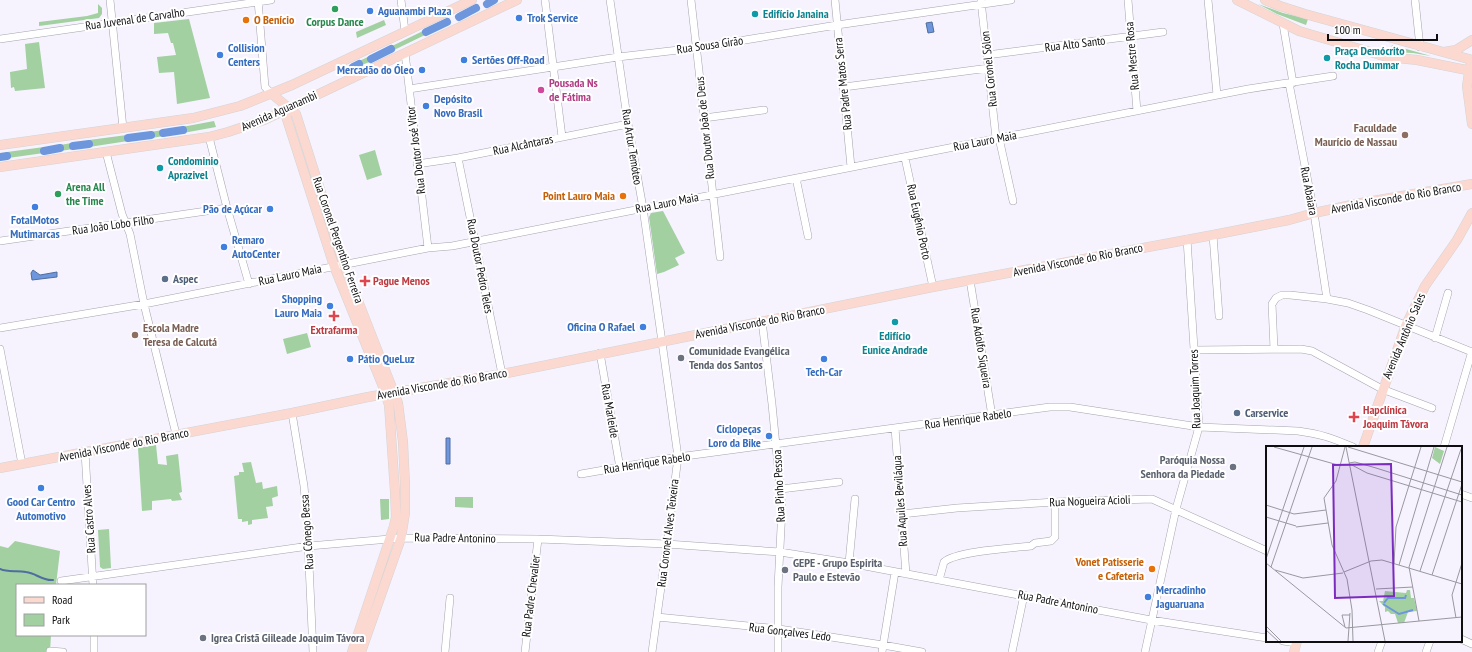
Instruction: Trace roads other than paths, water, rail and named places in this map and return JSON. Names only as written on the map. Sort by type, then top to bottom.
[{"type":"main road","name":"Avenida Aguanambi","points":[[0,145],[123,128],[215,113],[247,104],[272,94],[472,0]]},
{"type":"main road","name":"Avenida Aguanambi","points":[[0,167],[209,137],[249,126],[517,0]]},
{"type":"main road","points":[[1237,0],[1299,31],[1387,57],[1417,60],[1470,70]]},
{"type":"main road","points":[[1265,0],[1305,14],[1420,47],[1472,59],[1467,86],[1472,124]]},
{"type":"main road","points":[[1441,52],[1456,50],[1472,40]]},
{"type":"main road","name":"Rua Coronel Pergentino Ferreira","points":[[272,94],[286,109],[296,114],[298,118],[344,265],[390,393],[388,405],[396,509],[394,526],[391,539],[352,652]]},
{"type":"main road","name":"Rua Coronel Pergentino Ferreira","points":[[286,109],[334,266],[390,393],[398,403],[403,442],[406,484],[406,513],[401,538],[361,652]]},
{"type":"main road","name":"Avenida Visconde do Rio Branco","points":[[0,468],[390,393],[502,374],[933,287],[1289,220],[1361,203],[1472,184]]},
{"type":"main road","name":"Avenida Antônio Sales","points":[[1363,446],[1382,389],[1406,326],[1425,286],[1457,240],[1471,216]]},
{"type":"street","points":[[110,0],[123,128]]},
{"type":"street","name":"Rua Juvenal de Carvalho","points":[[0,39],[271,0]]},
{"type":"street","points":[[401,0],[405,31]]},
{"type":"street","points":[[545,0],[562,137]]},
{"type":"street","name":"Rua Artur Temóteo","points":[[610,0],[628,124],[643,208],[662,342]]},
{"type":"street","name":"Rua Doutor João de Deus","points":[[691,0],[720,257]]},
{"type":"street","name":"Rua Padre Matos Serra","points":[[835,0],[851,167]]},
{"type":"street","name":"Rua Sousa Girão","points":[[409,89],[618,57],[696,48],[981,2],[1011,0]]},
{"type":"street","name":"Rua Mestre Rosa","points":[[1128,0],[1137,111]]},
{"type":"street","points":[[1208,0],[1217,95]]},
{"type":"street","points":[[1415,0],[1420,47]]},
{"type":"street","name":"Rua Coronel Pergentino Ferreira","points":[[258,1],[265,87],[272,94]]},
{"type":"street","name":"Rua Coronel Sólon","points":[[981,2],[997,138],[1013,201]]},
{"type":"street","name":"Rua Abaiara","points":[[1283,24],[1291,83],[1314,213],[1327,299]]},
{"type":"street","name":"Rua Alto Santo","points":[[987,55],[1162,32]]},
{"type":"street","name":"Rua Doutor José Vitor","points":[[405,53],[428,248]]},
{"type":"street","points":[[844,87],[989,68]]},
{"type":"street","name":"Rua Lauro Maia","points":[[0,328],[144,304],[428,248],[452,246],[712,194],[905,158],[997,138],[1217,95],[1333,76]]},
{"type":"street","points":[[704,118],[764,110]]},
{"type":"street","name":"Rua Alcântaras","points":[[418,164],[458,158],[628,124]]},
{"type":"street","points":[[209,137],[227,208],[249,284]]},
{"type":"street","points":[[106,152],[122,214],[130,234],[144,304],[176,434]]},
{"type":"street","name":"Rua Doutor Pedro Teles","points":[[458,158],[502,374]]},
{"type":"street","name":"Rua Eugênio Porto","points":[[905,158],[933,287]]},
{"type":"street","points":[[796,178],[808,236]]},
{"type":"street","name":"Rua João Lobo Filho","points":[[0,241],[227,208]]},
{"type":"street","points":[[1213,235],[1219,316]]},
{"type":"street","name":"Rua Joaquim Torres","points":[[1145,652],[1176,509],[1199,427],[1187,240]]},
{"type":"street","name":"Rua Adolfo Siqueira","points":[[970,280],[992,416]]},
{"type":"street","points":[[1435,338],[1448,293]]},
{"type":"street","points":[[1274,349],[1273,301],[1282,295],[1290,295],[1327,299],[1357,306],[1472,352],[1444,446]]},
{"type":"street","name":"Rua Pinho Pessoa","points":[[762,321],[777,445],[782,508],[778,652]]},
{"type":"street","name":"Rua Coronel Alves Teixeira","points":[[652,652],[678,458],[662,342]]},
{"type":"street","points":[[0,349],[22,464]]},
{"type":"street","points":[[1195,350],[1301,349],[1312,351],[1382,389],[1432,408]]},
{"type":"street","name":"Rua Marleide","points":[[600,353],[620,468]]},
{"type":"street","name":"Rua Henrique Rabelo","points":[[580,474],[678,458],[1050,407],[1070,407],[1199,427],[1313,433],[1328,436],[1351,446]]},
{"type":"street","name":"Rua Cônego Bessa","points":[[292,413],[304,486],[309,546],[313,652]]},
{"type":"street","name":"Rua Aquiles Beviláqua","points":[[895,428],[906,574]]},
{"type":"street","name":"Rua Castro Alves","points":[[85,452],[93,584]]},
{"type":"street","points":[[781,490],[839,482]]},
{"type":"street","points":[[1462,494],[1472,498]]},
{"type":"street","points":[[849,563],[855,499]]},
{"type":"street","name":"Rua Nogueira Acioli","points":[[902,514],[957,508],[1054,502],[1152,499],[1266,551]]},
{"type":"street","points":[[939,580],[944,562],[953,557],[972,553],[1031,546],[1036,543],[1051,541],[1055,537],[1054,502]]},
{"type":"street","name":"Rua Padre Antonino","points":[[61,581],[309,546],[401,538],[538,539],[667,544],[780,552],[1024,595],[1151,620],[1266,638]]},
{"type":"street","name":"Rua Padre Chevalier","points":[[525,652],[538,539]]},
{"type":"street","points":[[883,648],[895,572]]},
{"type":"street","points":[[1012,652],[1024,595]]},
{"type":"street","points":[[445,652],[450,598]]},
{"type":"street","name":"Rua Gonçalves Ledo","points":[[657,617],[779,629],[883,648],[922,652]]},
{"type":"street","points":[[94,636],[94,652]]},
{"type":"street","points":[[1462,639],[1472,644]]},
{"type":"street","points":[[1286,642],[1296,645]]},
{"type":"street","points":[[1378,652],[1382,642]]},
{"type":"street","points":[[1426,652],[1430,642]]},
{"type":"street","points":[[50,651],[63,652]]},
{"type":"water","points":[[932,22],[934,32],[928,33],[926,23]]},
{"type":"water","points":[[33,270],[40,275],[57,272],[57,277],[32,280],[31,273]]},
{"type":"water","points":[[446,438],[450,438],[450,464],[446,464]]},
{"type":"waterway","points":[[487,4],[494,0]]},
{"type":"waterway","points":[[459,17],[476,8]]},
{"type":"waterway","points":[[426,32],[447,22]]},
{"type":"waterway","points":[[371,59],[391,49]]},
{"type":"waterway","points":[[353,67],[359,64]]},
{"type":"waterway","points":[[163,133],[183,130]]},
{"type":"waterway","points":[[128,138],[151,135]]},
{"type":"waterway","points":[[73,146],[89,144]]},
{"type":"waterway","points":[[44,151],[60,148]]},
{"type":"waterway","points":[[0,157],[7,156]]},
{"type":"waterway","points":[[0,569],[6,571],[23,571],[53,580]]},
{"type":"place","name":"Corpus Dance","points":[[335,9]]},
{"type":"place","name":"Aguanambi Plaza","points":[[370,11]]},
{"type":"place","name":"Edifício Janaina","points":[[755,14]]},
{"type":"place","name":"Trok Service","points":[[519,18]]},
{"type":"place","name":"O Benício","points":[[246,20]]},
{"type":"place","name":"Collision Centers","points":[[220,55]]},
{"type":"place","name":"Praça Demócrito Rocha Dummar","points":[[1327,58]]},
{"type":"place","name":"Sertões Off-Road","points":[[464,60]]},
{"type":"place","name":"Mercadão do Óleo","points":[[422,70]]},
{"type":"place","name":"Pousada Ns de Fátima","points":[[541,90]]},
{"type":"place","name":"Depósito Novo Brasil","points":[[426,106]]},
{"type":"place","name":"Faculdade Maurício de Nassau","points":[[1405,135]]},
{"type":"place","name":"Condominio Aprazivel","points":[[160,168]]},
{"type":"place","name":"Arena All the Time","points":[[58,194]]},
{"type":"place","name":"Point Lauro Maia","points":[[623,196]]},
{"type":"place","name":"FotalMotos Mutimarcas","points":[[35,207]]},
{"type":"place","name":"Pão de Açúcar","points":[[270,209]]},
{"type":"place","name":"Remaro AutoCenter","points":[[224,247]]},
{"type":"place","name":"Aspec","points":[[165,279]]},
{"type":"place","name":"Pague Menos","points":[[365,281]]},
{"type":"place","name":"Shopping Lauro Maia","points":[[330,306]]},
{"type":"place","name":"Extrafarma","points":[[334,316]]},
{"type":"place","name":"Edifício Eunice Andrade","points":[[895,322]]},
{"type":"place","name":"Oficina O Rafael","points":[[643,327]]},
{"type":"place","name":"Escola Madre Teresa de Calcutá","points":[[135,335]]},
{"type":"place","name":"Comunidade Evangélica Tenda dos Santos","points":[[681,358]]},
{"type":"place","name":"Pátio QueLuz","points":[[350,359]]},
{"type":"place","name":"Tech-Car","points":[[824,359]]},
{"type":"place","name":"Carservice","points":[[1237,413]]},
{"type":"place","name":"Hapclínica Joaquim Távora","points":[[1354,417]]},
{"type":"place","name":"Ciclopeças Loro da Bike","points":[[769,436]]},
{"type":"place","name":"Paróquia Nossa Senhora da Piedade","points":[[1233,467]]},
{"type":"place","name":"Good Car Centro Automotivo","points":[[41,488]]},
{"type":"place","name":"Vonet Patisserie e Cafeteria","points":[[1152,569]]},
{"type":"place","name":"GEPE - Grupo Espirita Paulo e Estevão","points":[[785,570]]},
{"type":"place","name":"Mercadinho Jaguaruana","points":[[1148,597]]},
{"type":"place","name":"Igrea Cristã Giileade Joaquim Távora","points":[[203,638]]}]
